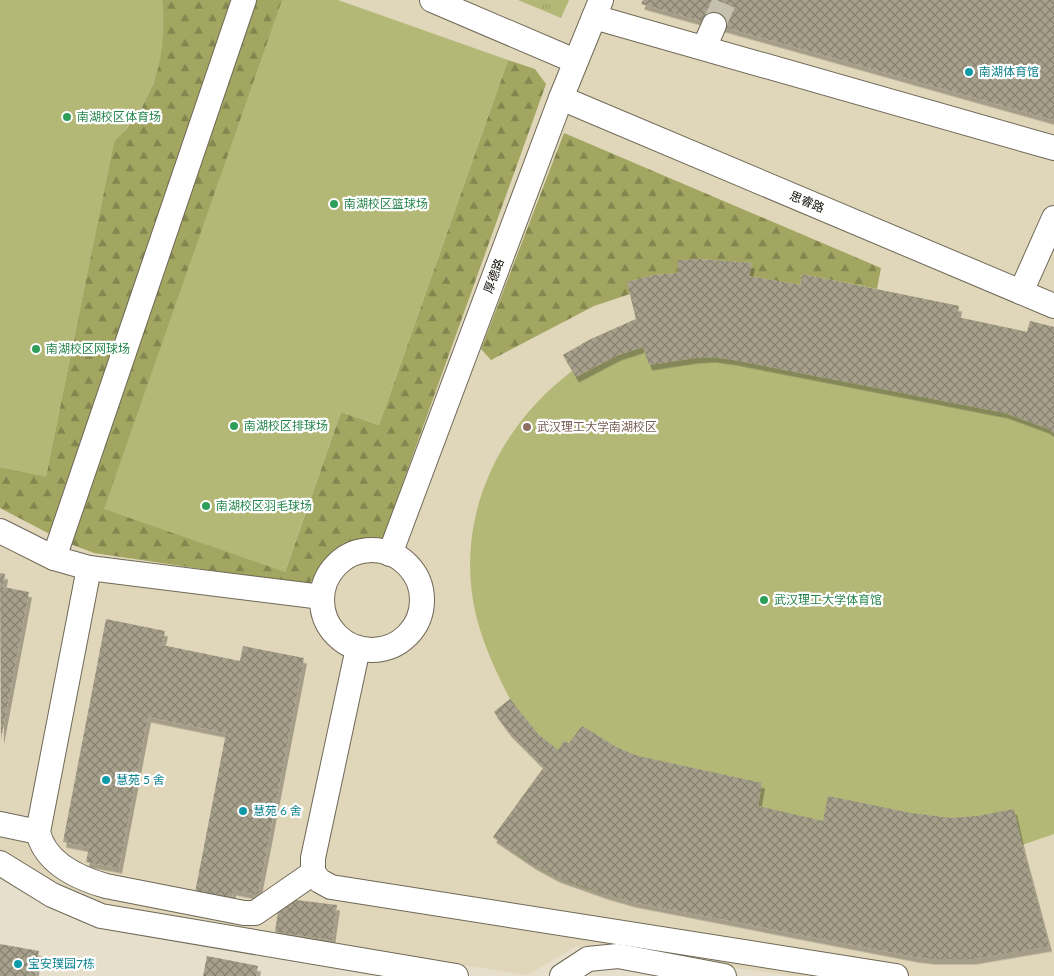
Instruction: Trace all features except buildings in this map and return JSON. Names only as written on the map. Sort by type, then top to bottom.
[{"type":"street","points":[[54,558],[244,0]]},
{"type":"street","points":[[432,0],[575,62]]},
{"type":"street","points":[[597,8],[704,48],[1054,148]]},
{"type":"street","name":"厚德路","points":[[390,554],[560,98],[597,8]]},
{"type":"street","points":[[704,48],[714,24]]},
{"type":"street","name":"思睿路","points":[[560,98],[1054,306]]},
{"type":"street","points":[[1021,292],[1054,218]]},
{"type":"street","points":[[0,531],[54,558],[89,568],[322,597]]},
{"type":"street","points":[[367,550],[379,550],[390,554],[410,568],[417,579],[421,591],[419,616],[413,627],[395,644],[371,650],[358,648],[339,637],[331,629],[323,608],[324,585],[329,574],[345,557],[367,550]]},
{"type":"street","points":[[89,568],[38,832],[40,841],[47,852],[71,872],[85,880],[106,886],[244,913],[255,913],[313,873]]},
{"type":"street","points":[[358,648],[314,858],[313,873],[331,887],[896,976]]},
{"type":"street","points":[[0,824],[38,832]]},
{"type":"street","points":[[0,863],[52,895],[101,916],[456,976]]},
{"type":"street","points":[[562,976],[588,959],[618,956],[724,976]]},
{"type":"shaded area","name":"武汉理工大学南湖校区","points":[[0,0],[1054,0],[1054,976],[793,976],[576,946],[528,975],[134,914],[103,904],[37,876],[0,854]]},
{"type":"green space","name":"南湖校区体育场","points":[[0,0],[162,0],[163,3],[162,44],[160,62],[155,79],[139,110],[114,142],[46,477],[0,467]]},
{"type":"green space","points":[[162,0],[282,0],[285,572],[341,412],[379,425],[508,60],[535,69],[546,84],[382,541],[358,543],[339,551],[323,565],[309,585],[94,553],[65,542],[0,508],[0,467],[46,476],[114,141],[127,128],[142,107],[154,82]]},
{"type":"green space","name":"南湖校区篮球场","points":[[282,0],[338,0],[508,60],[379,425],[341,412],[285,572],[104,509]]},
{"type":"green space","points":[[518,0],[569,0],[561,18]]},
{"type":"green space","points":[[564,133],[881,268],[877,289],[802,274],[800,285],[749,276],[751,263],[700,259],[678,261],[678,273],[653,275],[627,282],[630,294],[594,306],[491,360],[481,349]]},
{"type":"green space","name":"武汉理工大学体育馆","points":[[700,259],[752,263],[750,276],[799,285],[802,274],[959,306],[957,317],[1027,332],[1030,321],[1054,327],[1054,834],[1022,845],[1049,946],[973,959],[932,959],[634,902],[556,877],[532,864],[493,837],[544,767],[509,732],[494,712],[510,699],[494,667],[481,634],[475,611],[470,576],[471,542],[477,509],[488,477],[504,447],[523,419],[546,394],[572,371],[563,355],[589,340],[636,319],[627,282],[653,275],[678,273],[678,260]]},
{"type":"tunnel","points":[[714,25],[725,0]]},
{"type":"place","name":"南湖体育馆","points":[[969,72]]},
{"type":"place","name":"南湖校区体育场","points":[[67,117]]},
{"type":"place","name":"南湖校区篮球场","points":[[334,204]]},
{"type":"place","name":"南湖校区网球场","points":[[36,349]]},
{"type":"place","name":"南湖校区排球场","points":[[234,426]]},
{"type":"place","name":"武汉理工大学南湖校区","points":[[527,427]]},
{"type":"place","name":"南湖校区羽毛球场","points":[[206,506]]},
{"type":"place","name":"武汉理工大学体育馆","points":[[764,600]]},
{"type":"place","name":"慧苑 5 舍","points":[[106,780]]},
{"type":"place","name":"慧苑 6 舍","points":[[243,811]]},
{"type":"place","name":"宝安璞园7栋","points":[[18,964]]}]
